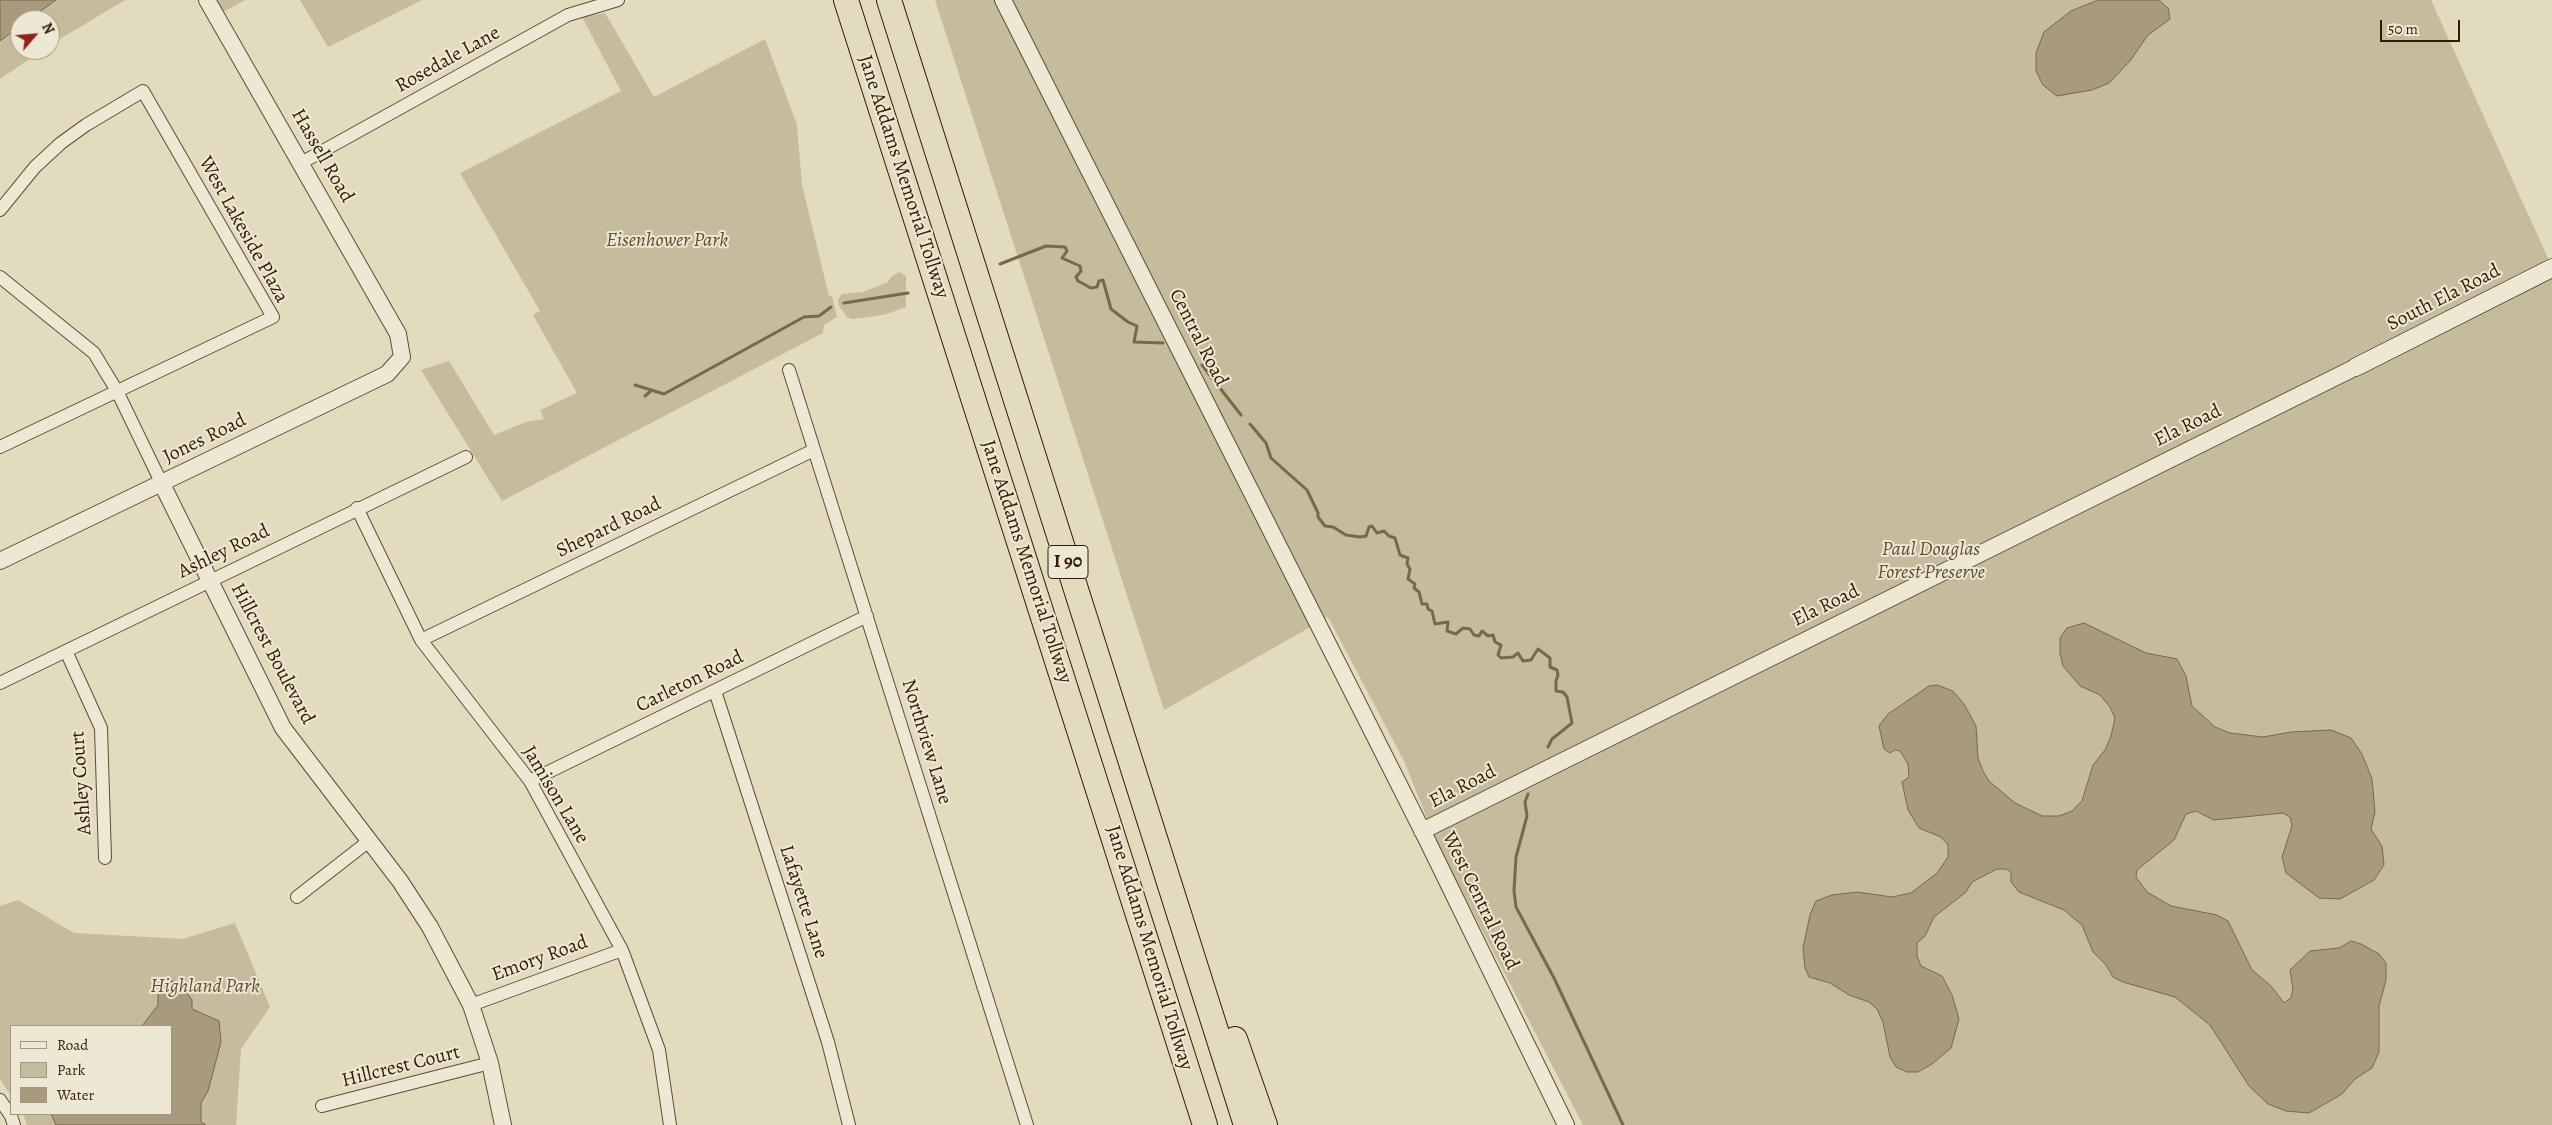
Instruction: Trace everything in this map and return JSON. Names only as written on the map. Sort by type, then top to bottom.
[{"type":"highway","name":"Jane Addams Memorial Tollway","points":[[846,0],[1205,1125]]},
{"type":"highway","name":"Jane Addams Memorial Tollway","points":[[889,0],[1246,1125]]},
{"type":"highway","points":[[1140,790],[1195,933],[1265,1125]]},
{"type":"main road","name":"South Ela Road","points":[[2356,367],[2552,268]]},
{"type":"street","name":"Hassell Road","points":[[207,0],[398,334]]},
{"type":"street","name":"Rosedale Lane","points":[[301,164],[568,15],[618,0]]},
{"type":"street","name":"Central Road","points":[[1003,0],[1354,696]]},
{"type":"street","name":"West Lakeside Plaza","points":[[0,210],[36,167],[61,143],[86,125],[143,91],[273,317],[118,391]]},
{"type":"street","name":"Hillcrest Boulevard","points":[[0,277],[94,353],[118,391],[283,728],[400,881],[430,927],[471,1004],[490,1063],[503,1125]]},
{"type":"street","name":"Jones Road","points":[[0,561],[387,374],[402,357],[398,334]]},
{"type":"street","name":"Ela Road","points":[[1422,831],[2356,367]]},
{"type":"street","name":"Northview Lane","points":[[789,370],[1027,1125]]},
{"type":"street","points":[[0,447],[118,391]]},
{"type":"street","name":"Shepard Road","points":[[421,640],[814,450]]},
{"type":"street","name":"Ashley Road","points":[[0,683],[466,456]]},
{"type":"street","name":"Jamison Lane","points":[[357,508],[421,640],[530,782],[622,950],[658,1050],[670,1125]]},
{"type":"street","name":"Carleton Road","points":[[530,782],[867,616]]},
{"type":"street","name":"Ashley Court","points":[[66,651],[101,728],[105,858]]},
{"type":"street","name":"Lafayette Lane","points":[[715,691],[828,1042],[849,1125]]},
{"type":"street","name":"West Central Road","points":[[1354,696],[1566,1125]]},
{"type":"street","points":[[297,897],[369,841]]},
{"type":"street","name":"Emory Road","points":[[471,1004],[622,950]]},
{"type":"street","name":"Hillcrest Court","points":[[322,1106],[490,1063]]},
{"type":"street","points":[[0,1100],[10,1115]]},
{"type":"green space","points":[[0,0],[125,0],[60,39],[60,10],[10,10],[10,60],[28,60],[0,79]]},
{"type":"green space","points":[[207,0],[245,0],[216,16]]},
{"type":"green space","points":[[300,0],[422,0],[328,47]]},
{"type":"green space","name":"Paul Douglas Forest Preserve","points":[[935,0],[2431,0],[2552,267],[2552,1125],[1583,1125],[1437,843],[1404,761],[1328,617],[1164,710]]},
{"type":"green space","name":"Eisenhower Park","points":[[605,13],[654,97],[765,39],[797,125],[802,185],[829,296],[832,296],[837,317],[824,325],[823,333],[502,501],[421,370],[449,361],[494,435],[526,422],[544,419],[540,410],[577,393],[533,315],[540,311],[460,173],[621,91],[582,17]]},
{"type":"green space","points":[[899,272],[906,276],[906,307],[887,314],[852,319],[847,317],[839,306],[838,299],[842,294],[863,292],[888,282],[891,277]]},
{"type":"green space","name":"Highland Park","points":[[18,900],[74,933],[183,939],[235,923],[270,1007],[241,1049],[236,1125],[27,1125],[23,1115],[172,1115],[172,1025],[10,1025],[10,1094],[0,1079],[0,906]]},
{"type":"water","points":[[0,0],[56,0],[42,10],[10,10],[10,34],[0,41]]},
{"type":"water","points":[[2098,0],[2159,0],[2168,8],[2170,19],[2148,35],[2130,61],[2109,83],[2092,90],[2057,96],[2043,85],[2036,71],[2036,53],[2044,32],[2071,11]]},
{"type":"water","points":[[2084,623],[2146,653],[2177,659],[2186,676],[2192,706],[2215,727],[2230,733],[2263,737],[2291,732],[2331,730],[2351,738],[2362,754],[2372,779],[2375,812],[2371,829],[2382,846],[2384,865],[2374,880],[2340,899],[2319,898],[2286,873],[2282,857],[2292,826],[2290,817],[2283,813],[2214,820],[2196,811],[2186,814],[2174,840],[2137,870],[2136,877],[2147,892],[2171,906],[2217,915],[2228,921],[2252,970],[2271,986],[2284,1003],[2291,998],[2293,989],[2290,970],[2310,951],[2339,948],[2351,941],[2379,954],[2386,963],[2386,980],[2379,1006],[2379,1052],[2372,1068],[2355,1079],[2342,1094],[2309,1113],[2286,1111],[2268,1104],[2249,1086],[2210,1025],[2175,997],[2123,982],[2113,977],[2106,965],[2093,952],[2082,925],[2064,910],[2019,892],[2011,882],[2011,872],[2006,869],[1997,869],[1972,882],[1966,892],[1934,917],[1925,936],[1917,943],[1917,956],[1921,966],[1942,976],[1952,995],[1959,1019],[1951,1048],[1932,1064],[1918,1072],[1907,1072],[1896,1067],[1890,1057],[1883,1022],[1877,1009],[1869,1002],[1849,995],[1830,983],[1809,977],[1805,968],[1803,948],[1810,915],[1816,901],[1832,895],[1857,892],[1892,897],[1911,893],[1937,873],[1948,857],[1948,845],[1941,837],[1919,828],[1908,810],[1902,782],[1909,777],[1908,764],[1900,751],[1895,750],[1890,753],[1884,749],[1879,726],[1888,714],[1929,686],[1937,685],[1953,691],[1964,704],[1976,726],[1978,758],[1983,771],[1989,781],[2015,803],[2042,816],[2059,816],[2072,811],[2082,801],[2093,765],[2105,750],[2111,736],[2115,718],[2110,707],[2100,695],[2080,686],[2063,666],[2060,653],[2060,638],[2067,628]]},
{"type":"water","points":[[173,981],[181,985],[192,1000],[192,1009],[219,1021],[221,1042],[208,1091],[201,1103],[201,1122],[206,1125],[56,1125],[51,1115],[172,1115],[172,1025],[143,1025],[158,1005],[158,994],[162,986]]},
{"type":"waterway","points":[[1000,264],[1046,246],[1065,247],[1067,251],[1062,258],[1080,266],[1081,271],[1076,277],[1078,281],[1091,288],[1097,287],[1099,281],[1103,280],[1111,309],[1128,322],[1137,326],[1134,342],[1163,343]]},
{"type":"waterway","points":[[844,303],[908,293]]},
{"type":"waterway","points":[[635,385],[664,394],[804,317],[819,316],[831,307]]},
{"type":"waterway","points":[[1202,365],[1241,415]]},
{"type":"waterway","points":[[645,396],[652,390]]},
{"type":"waterway","points":[[1250,424],[1266,443],[1271,458],[1307,490],[1318,513],[1318,517],[1325,526],[1333,527],[1346,535],[1360,537],[1366,536],[1369,527],[1372,526],[1377,533],[1384,531],[1389,536],[1395,538],[1400,555],[1408,558],[1407,564],[1410,569],[1408,579],[1415,584],[1414,588],[1419,592],[1422,604],[1427,604],[1428,609],[1432,611],[1435,624],[1448,622],[1447,631],[1456,634],[1463,628],[1470,629],[1474,635],[1479,636],[1482,631],[1488,636],[1493,635],[1495,642],[1501,645],[1498,655],[1501,658],[1513,657],[1518,653],[1523,661],[1531,660],[1538,649],[1550,658],[1550,667],[1557,670],[1558,675],[1556,691],[1563,692],[1567,697],[1572,723],[1552,739],[1548,747]]},
{"type":"waterway","points":[[1528,794],[1525,802],[1527,816],[1516,857],[1514,891],[1516,907],[1554,978],[1623,1125]]}]
